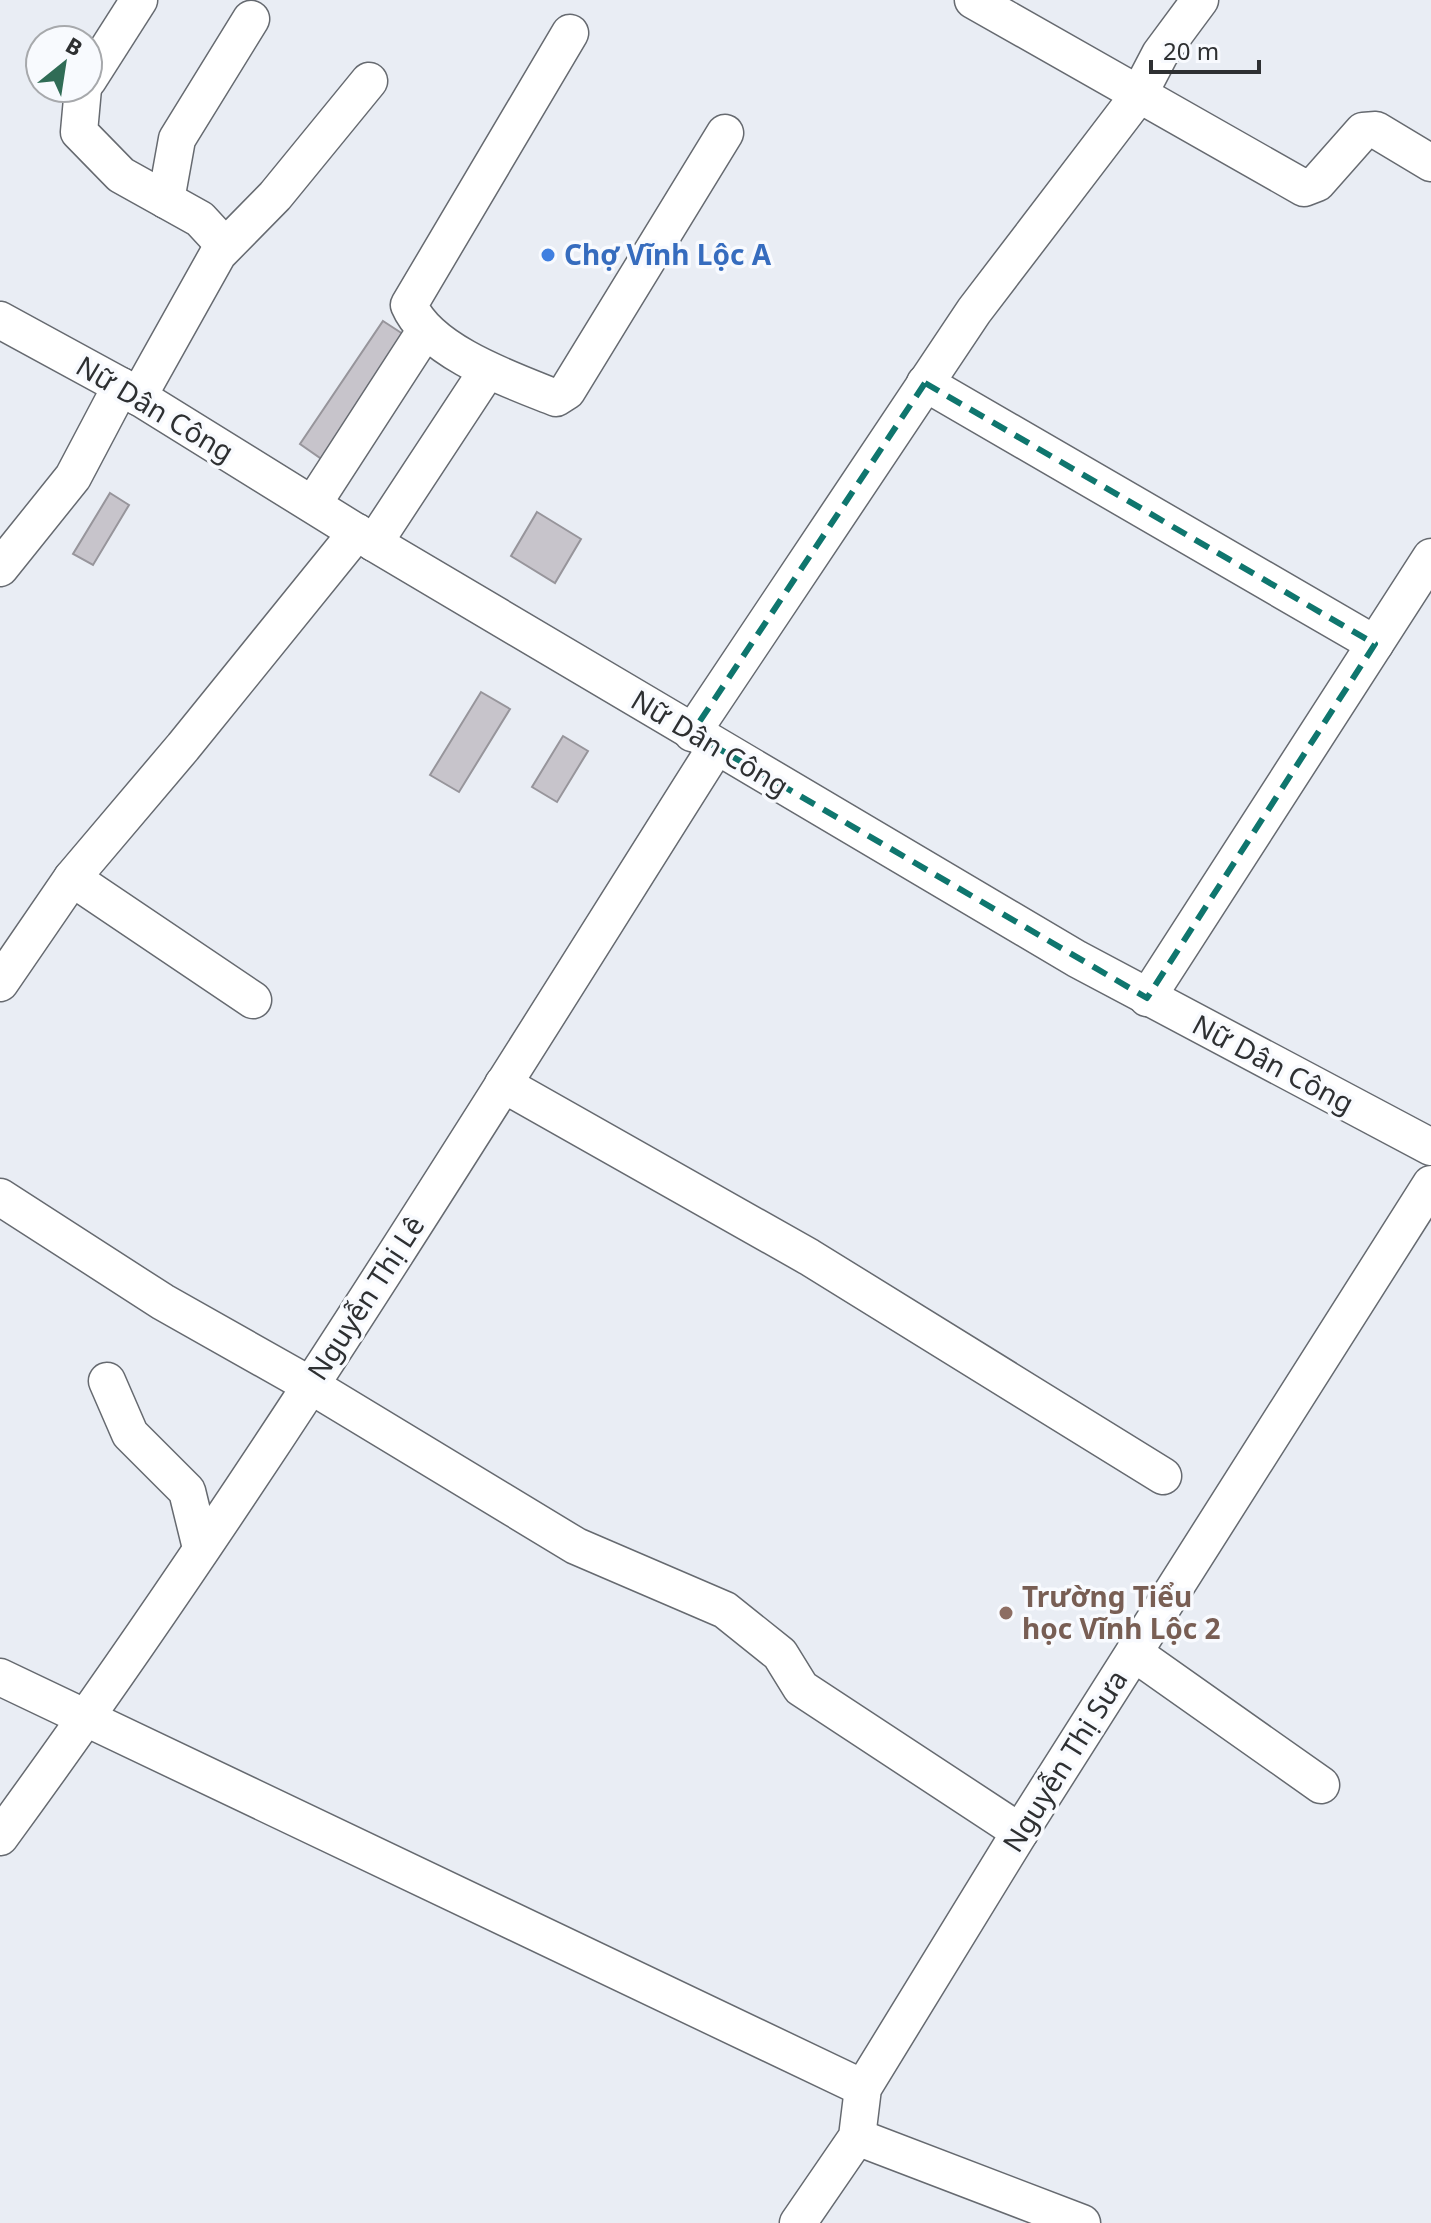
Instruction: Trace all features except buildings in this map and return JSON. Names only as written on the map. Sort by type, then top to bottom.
[{"type":"street","points":[[104,55],[139,0]]},
{"type":"street","points":[[973,0],[1304,188],[1317,183],[1363,131],[1376,130],[1431,163]]},
{"type":"street","name":"Nguyễn Thị Lê","points":[[0,1836],[88,1718],[310,1385],[503,1084],[704,740],[925,383],[974,311],[1138,96],[1160,54],[1200,0]]},
{"type":"street","points":[[166,200],[177,139],[251,19]]},
{"type":"street","points":[[570,33],[409,305],[414,318],[425,331],[487,371],[556,398],[567,391],[725,133]]},
{"type":"street","points":[[0,568],[73,477],[218,254],[275,196],[369,81]]},
{"type":"street","points":[[82,104],[79,132],[121,175],[200,219],[225,246]]},
{"type":"street","name":"Nữ Dân Công","points":[[0,320],[129,392],[365,538],[704,740],[1147,998],[1431,1147]]},
{"type":"street","points":[[313,504],[425,331]]},
{"type":"street","points":[[0,983],[72,878],[365,538],[487,371]]},
{"type":"street","points":[[925,383],[1375,644]]},
{"type":"street","points":[[1147,998],[1431,557]]},
{"type":"street","points":[[72,878],[253,1000]]},
{"type":"street","points":[[503,1084],[809,1257],[1163,1476]]},
{"type":"street","name":"Nguyễn Thị Sưa","points":[[798,2223],[857,2137],[863,2088],[1020,1832],[1431,1184]]},
{"type":"street","points":[[0,1197],[163,1302],[310,1385],[576,1546],[725,1610],[780,1654],[801,1688],[1020,1832]]},
{"type":"street","points":[[107,1381],[130,1434],[187,1491],[201,1548]]},
{"type":"street","points":[[1134,1653],[1321,1785]]},
{"type":"street","points":[[0,1677],[863,2088]]},
{"type":"street","points":[[857,2137],[1082,2223]]},
{"type":"highlighted area","points":[[925,383],[1375,644],[1147,998],[692,733]]},
{"type":"place","name":"Chợ Vĩnh Lộc A","points":[[548,255]]},
{"type":"place","name":"Trường Tiểu học Vĩnh Lộc 2","points":[[1006,1613]]}]
